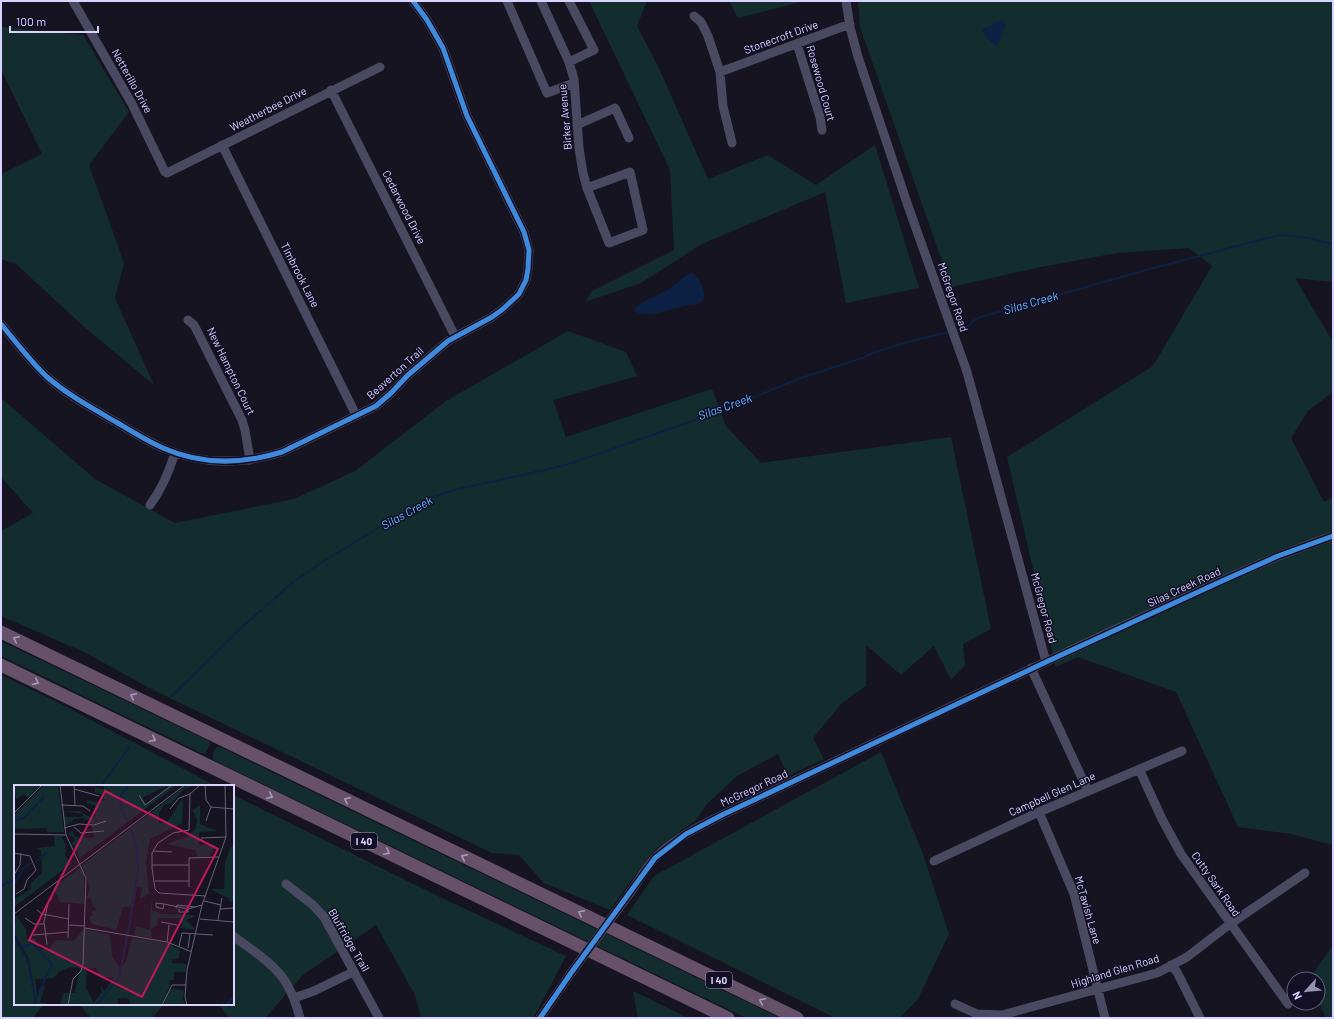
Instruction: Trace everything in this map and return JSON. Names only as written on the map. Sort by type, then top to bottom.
[{"type":"highway","name":"I 40","points":[[1,632],[797,1018]]},
{"type":"highway","name":"I 40","points":[[1,665],[728,1018]]},
{"type":"street","name":"Netterillo Drive","points":[[73,1],[132,104],[165,172],[167,173]]},
{"type":"street","name":"Beaverton Trail","points":[[1,324],[36,366],[59,387],[75,398],[151,442],[175,453],[211,461],[235,462],[269,456],[295,447],[376,406],[408,375],[455,336],[492,317],[507,306],[519,294],[526,280],[529,250],[524,232],[467,116],[443,48],[427,20],[412,1]]},
{"type":"street","points":[[507,1],[547,93],[574,83]]},
{"type":"street","name":"Birker Avenue","points":[[541,1],[568,62],[574,83],[583,173],[587,188],[609,243],[642,230],[630,172],[587,188]]},
{"type":"street","points":[[568,62],[594,50],[569,1]]},
{"type":"street","name":"McGregor Road","points":[[540,1018],[655,858],[686,834],[722,815],[1046,662],[967,372],[902,188],[858,57],[846,1]]},
{"type":"street","points":[[694,16],[701,22],[708,36],[720,72],[723,106],[732,143]]},
{"type":"street","name":"Stonecroft Drive","points":[[720,72],[850,24]]},
{"type":"street","name":"Rosewood Court","points":[[797,44],[820,117],[822,130]]},
{"type":"street","name":"Weatherbee Drive","points":[[167,173],[331,90],[380,67]]},
{"type":"street","name":"Cedarwood Drive","points":[[331,90],[455,336]]},
{"type":"street","points":[[577,125],[615,108],[629,138]]},
{"type":"street","name":"Timbrook Lane","points":[[222,145],[356,415]]},
{"type":"street","name":"New Hampton Court","points":[[188,320],[194,325],[242,420],[250,460]]},
{"type":"street","points":[[150,505],[163,486],[175,453]]},
{"type":"street","name":"Silas Creek Road","points":[[1046,662],[1271,559],[1333,536]]},
{"type":"street","points":[[1031,668],[1088,791]]},
{"type":"street","name":"Campbell Glen Lane","points":[[934,861],[1039,812],[1182,751]]},
{"type":"street","name":"Cutty Sark Road","points":[[1139,769],[1162,820],[1181,854],[1286,1001]]},
{"type":"street","name":"McTavish Lane","points":[[1039,812],[1074,894],[1105,1018]]},
{"type":"street","name":"Highland Glen Road","points":[[955,1004],[977,1014],[1002,1015],[1157,972],[1187,957],[1230,924],[1305,873]]},
{"type":"street","name":"Bluffridge Trail","points":[[286,884],[313,905],[324,917],[378,1018]]},
{"type":"street","points":[[234,937],[258,954],[278,972],[294,998],[300,1018]]},
{"type":"street","points":[[1171,965],[1177,972],[1200,1018]]},
{"type":"street","points":[[294,998],[314,991],[353,972]]},
{"type":"green space","points":[[589,1],[647,1],[637,26],[658,66],[708,179],[768,155],[816,185],[875,145],[919,288],[846,303],[825,192],[702,244],[641,283],[585,302],[592,291],[674,250],[670,170]]},
{"type":"green space","points":[[729,1],[805,1],[738,18]]},
{"type":"green space","points":[[858,1],[1333,1],[1333,282],[1295,278],[1333,342],[1333,392],[1308,411],[1291,438],[1324,502],[1333,497],[1333,848],[1332,845],[1291,834],[1238,827],[1176,692],[1078,657],[1056,667],[1007,457],[1153,366],[1212,266],[1189,248],[1117,253],[1041,267],[951,287],[860,27]]},
{"type":"green space","points":[[1,27],[83,35],[129,112],[89,165],[124,263],[115,298],[154,385],[82,325],[16,264],[1,259],[1,174],[42,154],[1,70]]},
{"type":"green space","points":[[568,331],[626,352],[637,376],[553,400],[566,437],[712,389],[726,426],[761,463],[951,437],[991,629],[963,644],[965,665],[951,680],[934,646],[901,675],[866,645],[866,686],[842,703],[813,738],[824,759],[788,776],[778,754],[737,776],[707,804],[696,820],[657,848],[610,910],[544,883],[519,855],[492,853],[149,688],[86,653],[1,616],[1,531],[33,513],[1,477],[1,398],[95,479],[175,523],[294,499],[355,471],[446,401]]},
{"type":"green space","points":[[1,641],[209,741],[210,745],[205,754],[201,753],[1,656]]},
{"type":"green space","points":[[1,675],[55,701],[214,785],[14,785],[14,1005],[44,1005],[34,1016],[34,1018],[1,1018]]},
{"type":"green space","points":[[217,747],[220,747],[780,1018],[746,1018],[213,760],[213,752]]},
{"type":"green space","points":[[881,752],[923,854],[949,934],[918,999],[900,1018],[835,1018],[627,915],[654,876]]},
{"type":"green space","points":[[234,795],[444,899],[566,956],[533,1018],[421,1018],[415,995],[376,925],[303,975],[265,1018],[229,1018],[219,1005],[234,1005]]},
{"type":"green space","points":[[1333,945],[1333,1018],[1326,1018],[1323,1011],[1326,1011],[1326,971],[1315,971]]},
{"type":"green space","points":[[633,991],[688,1018],[638,1018]]},
{"type":"green space","points":[[80,1005],[163,1005],[152,1018],[91,1018]]},
{"type":"water","points":[[1001,20],[1006,24],[997,47],[981,30]]},
{"type":"water","points":[[691,273],[698,277],[703,288],[704,298],[702,302],[652,314],[641,314],[635,311],[635,308],[639,305],[671,288]]},
{"type":"waterway","name":"Silas Creek","points":[[955,331],[970,325],[973,321],[981,317],[1139,272],[1279,235],[1304,237],[1333,244]]},
{"type":"waterway","name":"Silas Creek","points":[[172,696],[240,629],[292,583],[322,562],[433,497],[454,490],[575,462],[718,412],[798,379],[911,341],[949,332]]},
{"type":"waterway","name":"Silas Creek","points":[[102,785],[130,746]]},
{"type":"waterway","name":"Silas Creek","points":[[1,886],[14,880]]},
{"type":"cycle path","points":[[1,324],[47,377],[80,401],[139,436],[177,454],[207,460],[222,461],[252,459],[282,452],[376,406],[408,375],[448,341],[492,317],[503,309],[519,294],[526,280],[529,250],[524,232],[467,116],[443,48],[427,20],[413,1]]},
{"type":"cycle path","points":[[540,1018],[655,858],[686,834],[722,815],[1046,662],[1278,556],[1333,536]]}]
